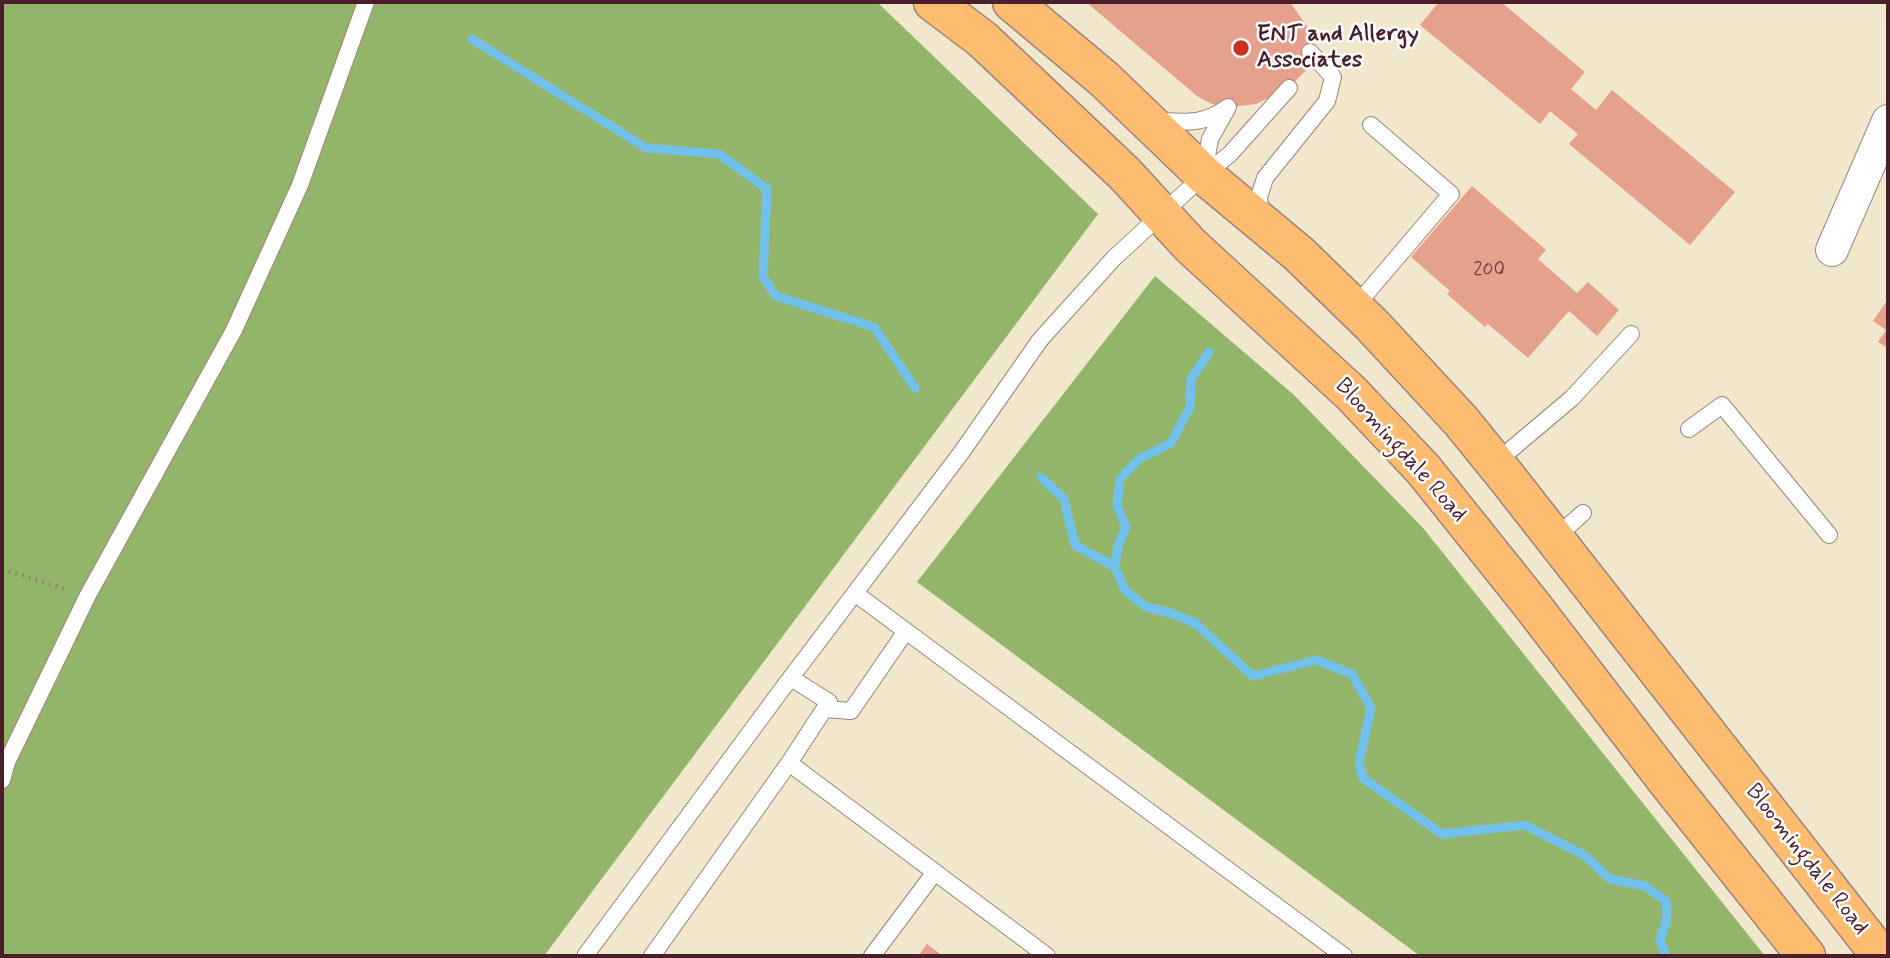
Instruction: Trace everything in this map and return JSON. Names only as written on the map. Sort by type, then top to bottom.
[{"type":"main road","name":"Bloomingdale Road","points":[[933,2],[992,48],[1125,174],[1190,245],[1351,393],[1423,469],[1806,956]]},
{"type":"main road","name":"Bloomingdale Road","points":[[1012,2],[1149,121],[1204,175],[1298,254],[1417,372],[1555,538],[1881,956]]},
{"type":"street","points":[[1832,250],[1888,121]]},
{"type":"lane","points":[[2,780],[8,762],[88,595],[234,330],[300,185],[366,2]]},
{"type":"lane","points":[[1261,223],[1259,197],[1265,178],[1327,101],[1333,77],[1310,52]]},
{"type":"lane","points":[[585,956],[961,453],[1040,340],[1114,258],[1230,154],[1289,88]]},
{"type":"lane","points":[[1149,121],[1205,121],[1228,107],[1210,139],[1204,175]]},
{"type":"lane","points":[[1354,308],[1451,194],[1371,125]]},
{"type":"lane","points":[[1495,463],[1572,398],[1631,334]]},
{"type":"lane","points":[[1689,429],[1722,405],[1829,535]]},
{"type":"lane","points":[[1555,538],[1583,513]]},
{"type":"lane","points":[[856,594],[1344,956]]},
{"type":"lane","points":[[825,709],[851,711],[906,631]]},
{"type":"lane","points":[[652,956],[829,702],[791,678]]},
{"type":"lane","points":[[789,763],[1047,956]]},
{"type":"lane","points":[[872,956],[935,872]]},
{"type":"path","points":[[2,569],[88,595]]},
{"type":"green space","points":[[2,2],[877,2],[1098,214],[544,956],[2,956]]},
{"type":"green space","points":[[1155,276],[1294,395],[1423,528],[1765,956],[1420,956],[917,582]]},
{"type":"building","points":[[1086,2],[1290,2],[1312,34],[1306,70],[1289,88],[1256,104],[1230,107],[1212,104],[1197,96]]},
{"type":"building","points":[[1439,2],[1501,2],[1585,72],[1571,89],[1596,110],[1612,90],[1735,192],[1690,245],[1569,144],[1578,134],[1550,111],[1540,124],[1420,25]]},
{"type":"building","points":[[1472,186],[1546,250],[1538,259],[1577,293],[1588,282],[1619,310],[1597,336],[1569,311],[1528,358],[1488,324],[1485,327],[1447,294],[1450,291],[1411,257]]},
{"type":"building","points":[[1886,302],[1888,348],[1878,342],[1886,330],[1873,321]]},
{"type":"building","points":[[927,944],[943,956],[918,956]]},
{"type":"waterway","points":[[472,39],[646,148],[719,154],[767,189],[763,277],[776,296],[874,327],[915,388]]},
{"type":"waterway","points":[[1209,352],[1191,379],[1190,407],[1171,443],[1139,459],[1120,479],[1117,505],[1126,527],[1118,546],[1115,567],[1125,590],[1146,607],[1195,623],[1253,676],[1317,660],[1352,674],[1371,708],[1359,763],[1363,778],[1442,834],[1525,825],[1584,855],[1610,879],[1645,886],[1666,901],[1667,919],[1660,940],[1666,956]]},
{"type":"waterway","points":[[1041,477],[1064,499],[1075,545],[1115,567]]},
{"type":"place","name":"ENT and Allergy Associates","points":[[1241,48]]}]
